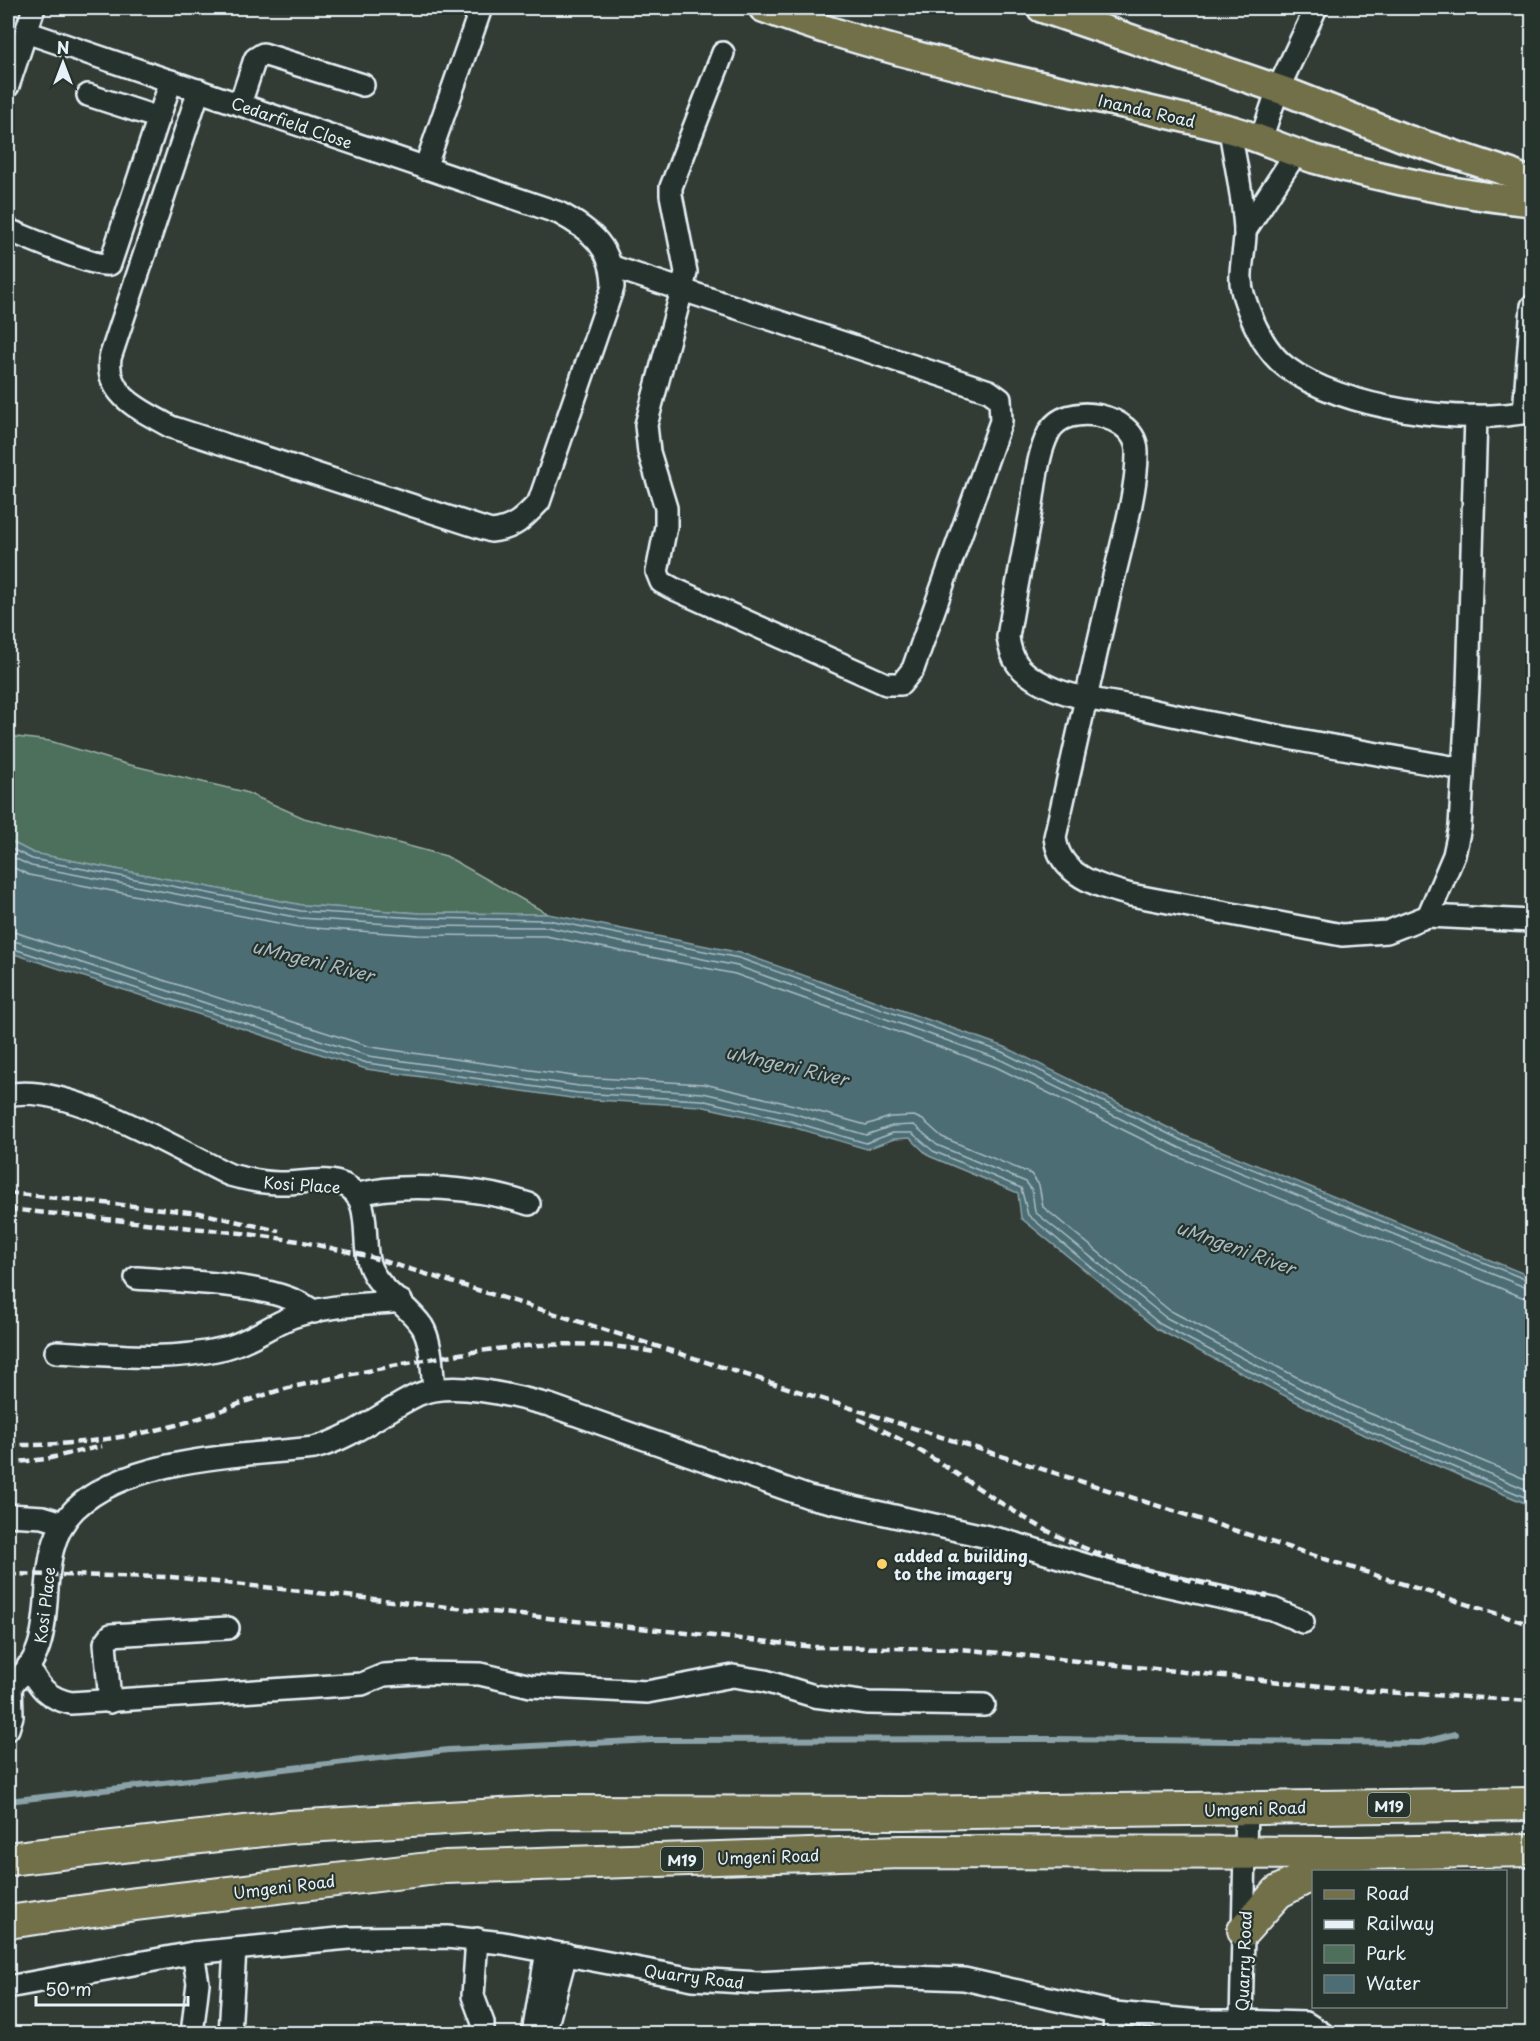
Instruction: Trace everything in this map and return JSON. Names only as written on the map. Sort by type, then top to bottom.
[{"type":"highway","name":"Umgeni Road","points":[[8,1859],[289,1827],[542,1812],[904,1813],[1533,1804]]},
{"type":"highway","name":"Umgeni Road","points":[[8,1922],[445,1867],[902,1852],[1360,1853],[1533,1850]]},
{"type":"highway","points":[[1322,1870],[1360,1853]]},
{"type":"highway","points":[[1244,1930],[1278,1892],[1312,1874]]},
{"type":"main road","name":"Inanda Road","points":[[763,8],[834,34],[931,60],[1230,130],[1296,153],[1349,168],[1478,196],[1533,202]]},
{"type":"main road","points":[[1041,8],[1278,89],[1533,183]]},
{"type":"street","points":[[8,86],[18,42],[34,8]]},
{"type":"street","points":[[425,168],[481,8]]},
{"type":"street","points":[[1261,139],[1278,89],[1316,8]]},
{"type":"street","name":"Cedarfield Close","points":[[18,42],[171,81],[559,213],[584,227],[601,245],[613,267]]},
{"type":"street","points":[[199,90],[110,358],[108,371],[126,401],[171,427],[491,531],[504,530],[522,521],[539,502],[613,287],[613,267],[682,290],[989,391],[1000,399],[1001,421],[913,669],[902,684],[886,684],[666,586],[658,576],[657,566],[666,526],[666,508],[649,452],[646,425],[682,290],[686,272],[670,195],[723,53]]},
{"type":"street","points":[[240,104],[255,59],[263,54],[363,85]]},
{"type":"street","points":[[8,230],[88,261],[104,266],[110,264],[171,81]]},
{"type":"street","points":[[88,95],[159,118]]},
{"type":"street","points":[[1230,130],[1245,231],[1241,262],[1243,295],[1256,329],[1269,350],[1285,366],[1308,381],[1362,402],[1476,416],[1528,412],[1533,306]]},
{"type":"street","points":[[1245,231],[1296,153]]},
{"type":"street","points":[[1463,769],[1209,723],[1086,696],[1041,683],[1018,668],[1010,652],[1008,637],[1049,431],[1060,419],[1076,415],[1090,415],[1124,424],[1133,434],[1137,450],[1123,538],[1086,696],[1054,837],[1056,851],[1077,875],[1103,887],[1131,895],[1342,935],[1387,932],[1428,916],[1533,921]]},
{"type":"street","points":[[1428,916],[1454,855],[1460,827],[1468,687],[1476,416]]},
{"type":"street","name":"Kosi Place","points":[[8,1095],[30,1093],[72,1102],[112,1116],[197,1160],[244,1179],[280,1183],[334,1182],[348,1187],[356,1195],[362,1207],[367,1256],[373,1275],[423,1328],[434,1389]]},
{"type":"street","points":[[356,1195],[374,1190],[425,1187],[512,1198],[529,1204]]},
{"type":"street","points":[[136,1278],[247,1289],[305,1304],[314,1312]]},
{"type":"street","points":[[56,1353],[146,1357],[199,1353],[226,1348],[292,1317],[400,1301]]},
{"type":"street","name":"Kosi Place","points":[[9,1685],[28,1666],[43,1638],[46,1573],[52,1546],[63,1523],[74,1509],[93,1495],[151,1469],[314,1448],[332,1443],[418,1395],[434,1389],[507,1394],[549,1405],[809,1497],[1006,1541],[1119,1575],[1273,1609],[1302,1622]]},
{"type":"street","points":[[8,1515],[43,1517],[63,1523]]},
{"type":"street","points":[[110,1701],[105,1643],[111,1635],[228,1628]]},
{"type":"street","points":[[28,1666],[39,1687],[56,1700],[71,1702],[362,1684],[384,1675],[417,1672],[480,1674],[520,1684],[562,1689],[647,1692],[733,1676],[765,1681],[814,1696],[868,1703],[984,1705]]},
{"type":"street","points":[[8,1728],[12,1716],[9,1685]]},
{"type":"street","name":"Quarry Road","points":[[8,1987],[193,1953],[349,1938],[477,1939],[557,1952],[658,1973],[726,1983],[886,1976],[964,1979],[1115,2023],[1241,2021],[1246,1807]]},
{"type":"street","points":[[477,1939],[473,1996],[483,2023],[483,2034]]},
{"type":"street","points":[[230,2034],[235,1949]]},
{"type":"street","points":[[533,2034],[557,1952]]},
{"type":"street","points":[[546,2034],[557,1952]]},
{"type":"street","points":[[192,2034],[198,1983],[193,1953]]},
{"type":"street","points":[[1241,2021],[1306,2023],[1315,2026],[1323,2034]]},
{"type":"green space","points":[[8,736],[50,741],[126,764],[245,792],[304,818],[446,856],[548,914],[419,913],[302,905],[33,853],[8,840]]},
{"type":"water","name":"uMngeni River","points":[[8,840],[33,853],[302,905],[419,913],[548,914],[741,953],[1005,1047],[1185,1136],[1532,1277],[1532,1506],[1341,1425],[1157,1329],[1021,1218],[1018,1193],[929,1156],[910,1138],[894,1139],[867,1149],[789,1126],[700,1106],[578,1099],[366,1069],[8,952]]},
{"type":"waterway","points":[[8,1801],[448,1750],[654,1740],[1053,1739],[1420,1743],[1456,1734]]},
{"type":"railway","points":[[8,1193],[200,1213],[279,1231]]},
{"type":"railway","points":[[8,1209],[241,1233],[299,1241],[367,1256],[1532,1625]]},
{"type":"railway","points":[[8,1445],[89,1441],[149,1432],[196,1419],[291,1387],[458,1354],[555,1344],[621,1347],[654,1352]]},
{"type":"railway","points":[[858,1419],[907,1443],[1022,1516],[1072,1543],[1154,1572],[1268,1596]]},
{"type":"railway","points":[[8,1463],[46,1459],[102,1446]]},
{"type":"railway","points":[[8,1574],[171,1577],[815,1647],[961,1649],[1369,1691],[1532,1701]]},
{"type":"place","name":"added a building to the imagery","points":[[882,1564]]}]
